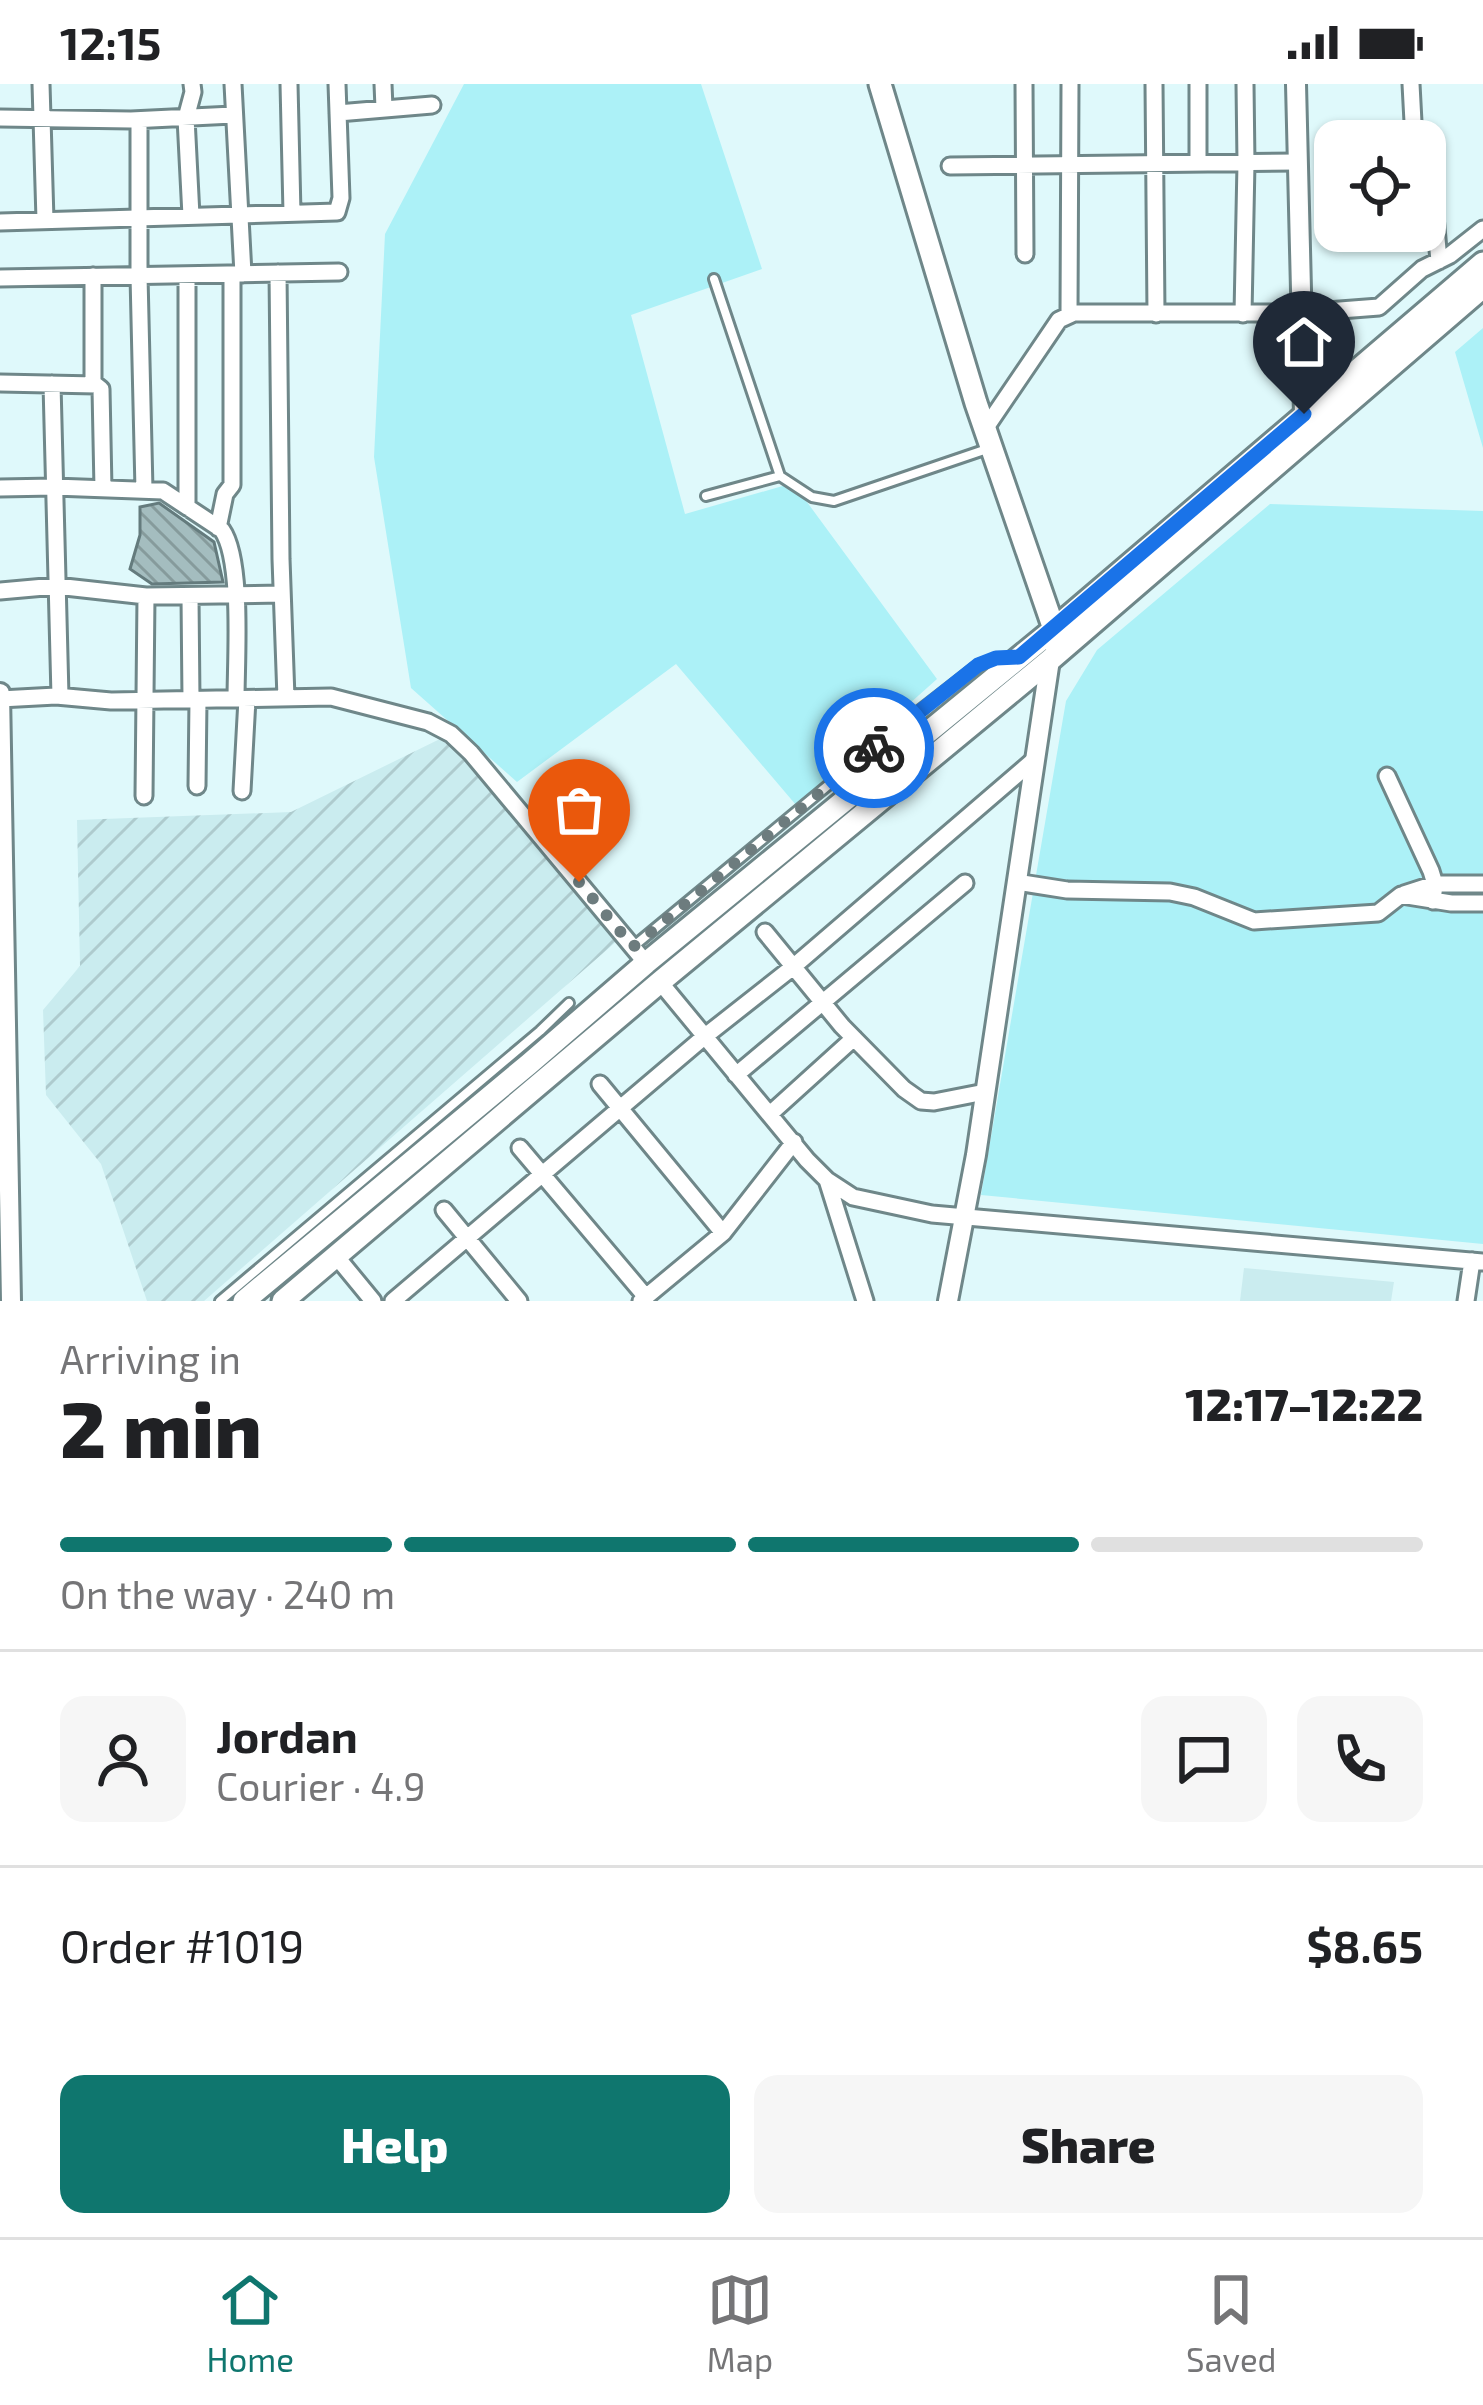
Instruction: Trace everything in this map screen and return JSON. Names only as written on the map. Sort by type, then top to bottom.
[{"type":"main road","points":[[880,84],[988,438],[1054,629],[1049,660]]},
{"type":"main road","points":[[244,1301],[639,955],[1054,629],[1483,262]]},
{"type":"main road","points":[[283,1301],[1049,660],[1483,287]]},
{"type":"main road","points":[[535,1050],[545,1082]]},
{"type":"street","points":[[41,84],[45,220]]},
{"type":"street","points":[[191,216],[187,118],[192,84]]},
{"type":"street","points":[[218,528],[224,494],[232,485],[241,214],[233,84]]},
{"type":"street","points":[[289,84],[292,213]]},
{"type":"street","points":[[0,222],[338,212],[337,84]]},
{"type":"street","points":[[383,84],[384,107]]},
{"type":"street","points":[[1024,84],[1025,254]]},
{"type":"street","points":[[1069,314],[1070,84]]},
{"type":"street","points":[[1154,84],[1156,314]]},
{"type":"street","points":[[1198,84],[1198,163]]},
{"type":"street","points":[[1243,314],[1244,84]]},
{"type":"street","points":[[1296,84],[1304,414]]},
{"type":"street","points":[[1411,84],[1413,120]]},
{"type":"street","points":[[338,113],[432,105]]},
{"type":"street","points":[[0,118],[139,120],[233,115]]},
{"type":"street","points":[[139,120],[144,490]]},
{"type":"street","points":[[950,166],[1298,162]]},
{"type":"street","points":[[988,438],[1060,320],[1069,314],[1300,314],[1378,307],[1422,269],[1483,229]]},
{"type":"street","points":[[1438,252],[1439,261]]},
{"type":"street","points":[[0,278],[339,272]]},
{"type":"street","points":[[278,273],[286,698]]},
{"type":"street","points":[[187,507],[188,275]]},
{"type":"street","points":[[92,276],[93,385]]},
{"type":"street","points":[[0,382],[101,389],[103,489]]},
{"type":"street","points":[[52,384],[60,696]]},
{"type":"street","points":[[0,488],[163,491],[228,539],[242,699],[242,790]]},
{"type":"street","points":[[0,591],[56,586],[146,596],[282,594]]},
{"type":"street","points":[[144,796],[146,596]]},
{"type":"street","points":[[190,597],[197,786]]},
{"type":"street","points":[[948,1301],[985,1091],[1049,660]]},
{"type":"street","points":[[11,1301],[5,1224],[0,695],[144,700],[331,697],[428,722],[451,734],[471,753],[639,955]]},
{"type":"street","points":[[393,1301],[1035,759]]},
{"type":"street","points":[[1387,776],[1434,892]]},
{"type":"street","points":[[1016,882],[1067,890],[1170,892],[1194,896],[1254,921],[1378,913],[1401,895],[1483,884]]},
{"type":"street","points":[[736,1075],[965,883]]},
{"type":"street","points":[[1434,892],[1483,903]]},
{"type":"street","points":[[764,932],[904,1089],[921,1101],[934,1102],[985,1091]]},
{"type":"street","points":[[660,982],[827,1180],[853,1197],[932,1214],[1478,1262],[1466,1301]]},
{"type":"street","points":[[770,1114],[854,1038]]},
{"type":"street","points":[[600,1084],[723,1233]]},
{"type":"street","points":[[520,1148],[644,1299],[723,1233],[794,1142]]},
{"type":"street","points":[[827,1180],[865,1301]]},
{"type":"street","points":[[444,1210],[519,1301]]},
{"type":"street","points":[[336,1256],[374,1301]]},
{"type":"lane","points":[[714,279],[779,476],[812,497],[834,501],[988,438]]},
{"type":"lane","points":[[706,496],[779,476]]},
{"type":"lane","points":[[220,1301],[535,1050],[569,1003]]},
{"type":"shaded area","points":[[464,84],[701,84],[762,269],[631,315],[685,514],[793,483],[937,679],[796,805],[676,664],[517,782],[411,688],[374,457],[385,234]]},
{"type":"shaded area","points":[[1483,328],[1483,448],[1455,352]]},
{"type":"shaded area","points":[[1270,504],[1483,511],[1483,1244],[981,1195],[1066,701],[1097,650]]},
{"type":"shaded area","points":[[446,736],[617,941],[204,1301],[147,1301],[101,1164],[46,1095],[43,1010],[80,966],[77,820],[291,812]]},
{"type":"shaded area","points":[[1244,1268],[1394,1282],[1391,1301],[1240,1301]]},
{"type":"building","points":[[159,503],[214,542],[223,582],[152,584],[130,569],[140,535],[140,507]]},
{"type":"way so far","points":[[579,882],[633,947],[874,748]]},
{"type":"route","points":[[874,748],[978,665],[1019,657],[1304,414]]}]
